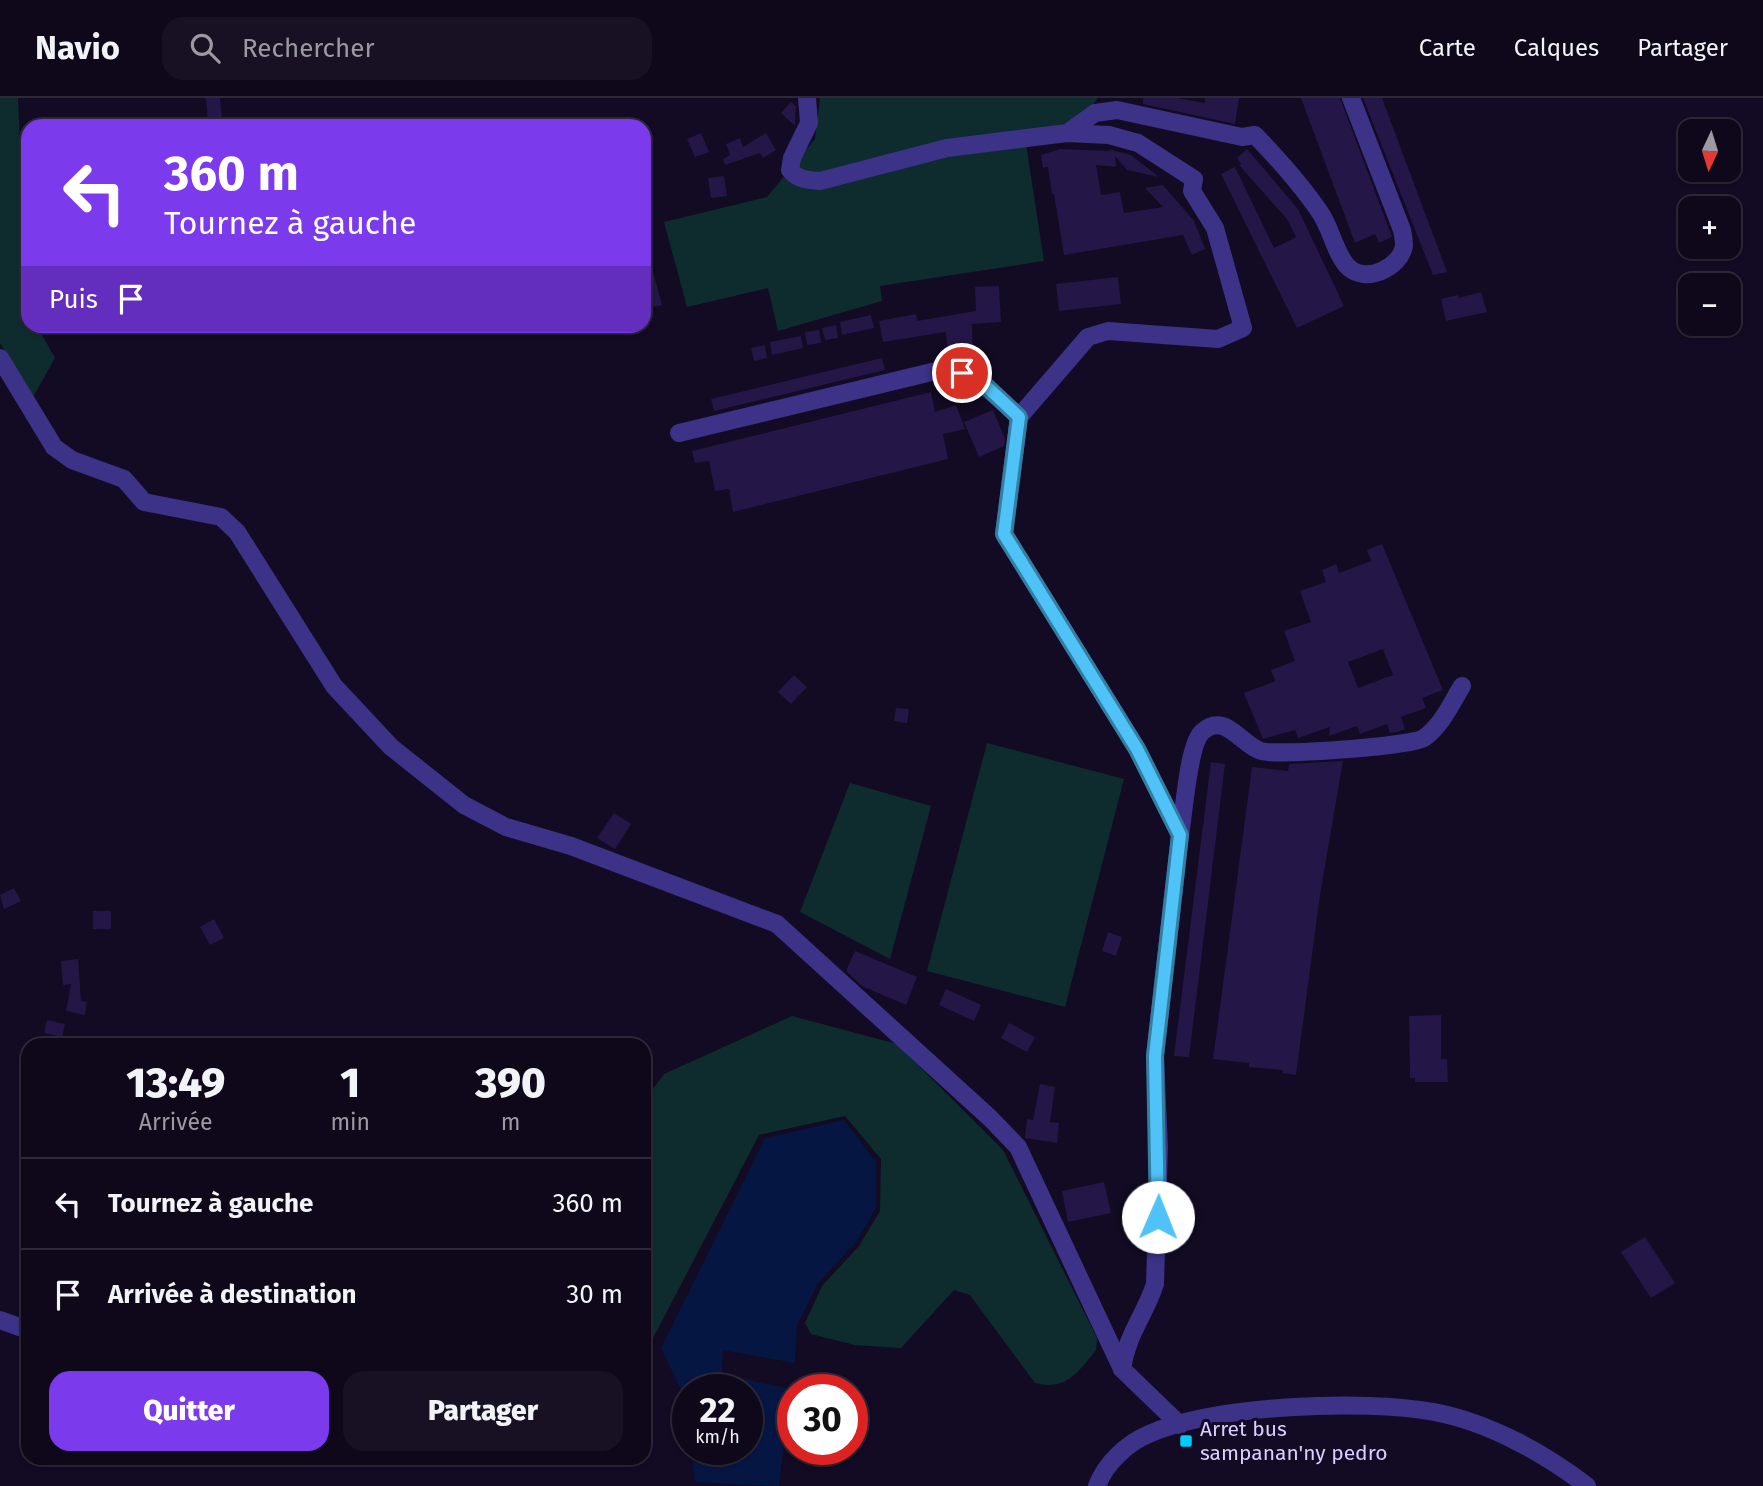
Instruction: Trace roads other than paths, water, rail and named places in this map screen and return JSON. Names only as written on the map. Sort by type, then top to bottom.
[{"type":"street","points":[[807,98],[809,123],[792,158],[790,170],[795,177],[806,180],[820,181],[947,149],[1067,132],[1109,135],[1138,143],[1194,179],[1192,191],[1215,228],[1244,328],[1218,339],[1108,331],[1088,337],[1019,417],[1004,534],[1137,749],[1180,835]]},
{"type":"street","points":[[1067,132],[1095,113],[1117,110],[1242,137],[1255,135],[1302,186],[1323,218],[1349,267],[1365,275],[1381,272],[1396,262],[1404,247],[1402,230],[1351,98]]},
{"type":"street","points":[[0,358],[54,447],[72,460],[124,479],[144,502],[221,517],[237,532],[334,686],[391,747],[464,805],[506,827],[572,846],[776,924],[1018,1147],[1122,1369],[1180,1425]]},
{"type":"street","points":[[679,433],[940,370],[962,373],[985,385],[1019,417]]},
{"type":"street","points":[[1122,1369],[1126,1345],[1149,1304],[1155,1284],[1159,1147],[1155,1056],[1180,835],[1199,734],[1209,727],[1223,725],[1262,751],[1399,745],[1423,739],[1440,723],[1462,687]]},
{"type":"street","points":[[0,1320],[21,1328]]},
{"type":"street","points":[[1097,1486],[1118,1454],[1147,1434],[1180,1425],[1287,1407],[1394,1407],[1436,1413],[1482,1426],[1561,1465],[1587,1486]]},
{"type":"water","points":[[844,1120],[876,1162],[876,1208],[857,1241],[819,1282],[797,1325],[795,1363],[723,1350],[722,1374],[673,1374],[661,1348],[765,1138]]},
{"type":"water","points":[[763,1383],[777,1386],[777,1465],[781,1465],[779,1486],[695,1482],[693,1465],[763,1465]]},
{"type":"place","name":"Arret bus sampanan'ny pedro","points":[[1186,1441]]}]
